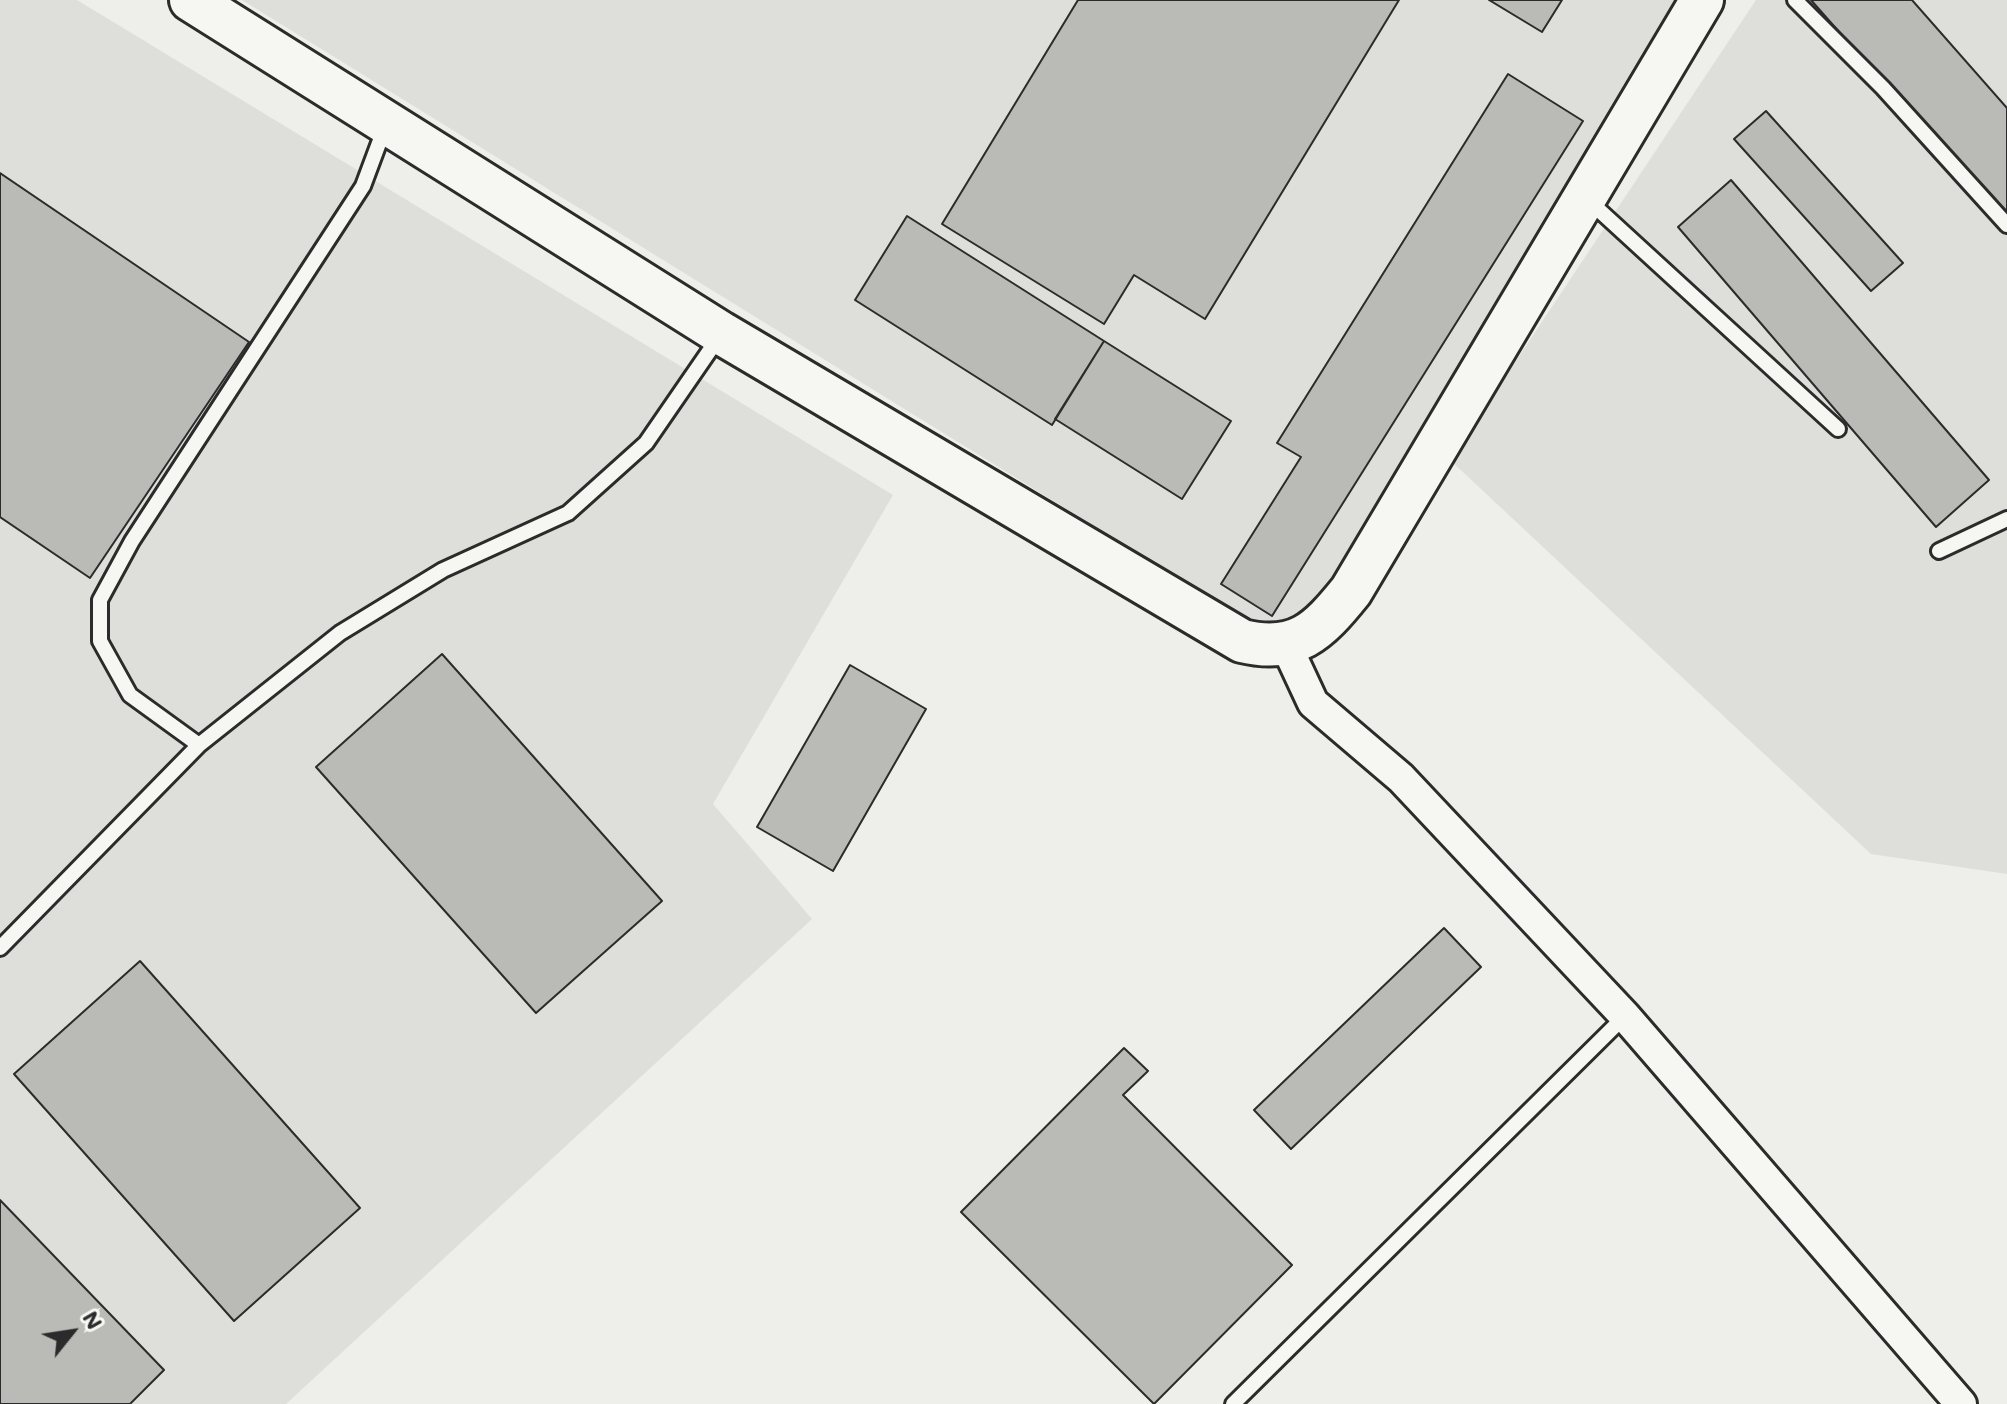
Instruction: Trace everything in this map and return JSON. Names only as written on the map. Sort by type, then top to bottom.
[{"type":"main road","points":[[191,0],[721,333],[1242,641],[1266,646],[1286,645],[1328,619],[1351,591],[1702,0]]},
{"type":"street","points":[[1286,645],[1313,703],[1401,778],[1625,1016],[1961,1404]]},
{"type":"lane","points":[[1795,0],[1883,88],[2007,225]]},
{"type":"lane","points":[[199,745],[130,695],[100,641],[100,600],[132,541],[363,186],[387,123]]},
{"type":"lane","points":[[1585,197],[1838,429]]},
{"type":"lane","points":[[0,948],[199,745],[340,633],[443,570],[568,513],[646,443],[721,333]]},
{"type":"lane","points":[[1939,551],[2007,519]]},
{"type":"lane","points":[[1233,1404],[1625,1016]]},
{"type":"shaded area","points":[[0,0],[77,0],[893,495],[713,804],[812,919],[286,1404],[0,1404]]},
{"type":"shaded area","points":[[242,0],[1681,0],[1331,603],[1269,634]]},
{"type":"shaded area","points":[[1756,0],[2007,0],[2007,874],[1871,854],[1450,460]]},
{"type":"building","points":[[1078,0],[1399,0],[1205,319],[1134,275],[1104,324],[942,224]]},
{"type":"building","points":[[1489,0],[1562,0],[1542,32]]},
{"type":"building","points":[[1811,0],[1912,0],[2007,108],[2007,222]]},
{"type":"building","points":[[1508,74],[1583,121],[1272,616],[1221,584],[1301,457],[1277,443]]},
{"type":"building","points":[[1766,111],[1903,263],[1871,291],[1734,139]]},
{"type":"building","points":[[0,173],[249,342],[90,578],[0,517]]},
{"type":"building","points":[[1731,180],[1989,480],[1936,527],[1678,227]]},
{"type":"building","points":[[907,216],[1104,341],[1052,425],[855,300]]},
{"type":"building","points":[[1104,341],[1231,421],[1182,499],[1055,419]]},
{"type":"building","points":[[442,654],[662,901],[536,1013],[316,767]]},
{"type":"building","points":[[850,665],[926,709],[833,871],[757,827]]},
{"type":"building","points":[[1444,928],[1481,967],[1291,1149],[1254,1110]]},
{"type":"building","points":[[140,961],[360,1208],[234,1321],[14,1074]]},
{"type":"building","points":[[1124,1048],[1148,1071],[1123,1095],[1292,1265],[1154,1404],[961,1212]]},
{"type":"building","points":[[0,1200],[164,1370],[130,1404],[0,1404]]}]
